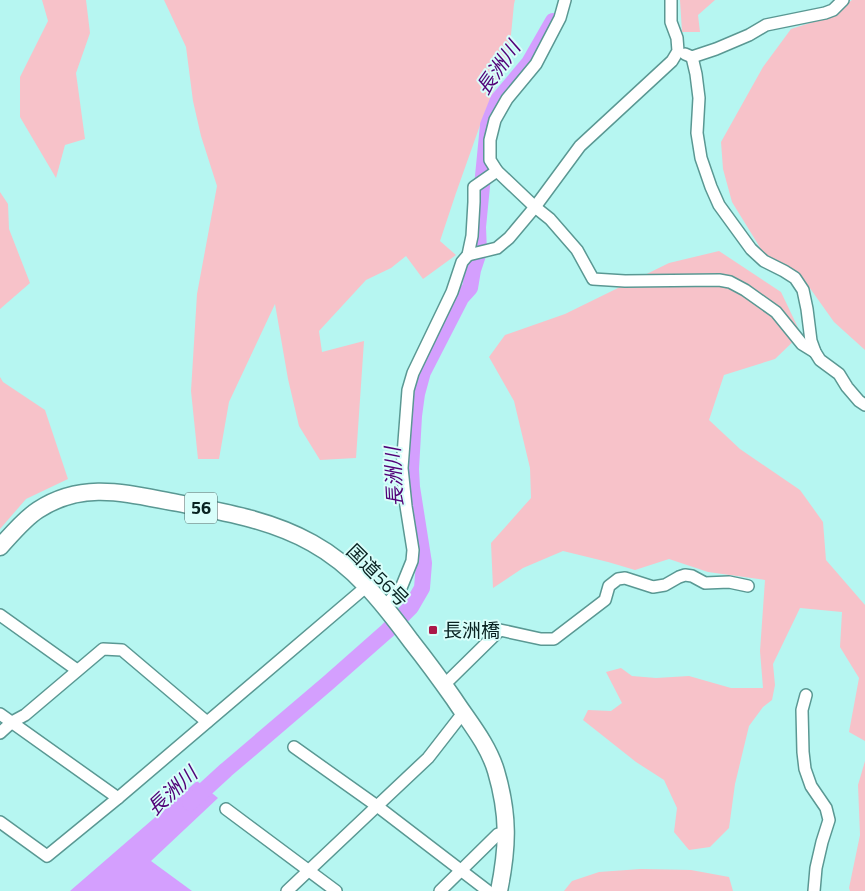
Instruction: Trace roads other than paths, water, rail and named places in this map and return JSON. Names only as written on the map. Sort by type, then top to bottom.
[{"type":"highway","name":"国道56号","points":[[0,547],[23,522],[38,510],[59,498],[87,491],[114,491],[234,514],[269,523],[312,542],[340,560],[387,609],[444,685],[483,742],[496,770],[503,799],[507,832],[505,864],[499,891]]},
{"type":"street","points":[[565,0],[560,18],[536,64],[507,99],[495,120],[490,140],[490,160],[498,172],[550,219],[577,250],[594,280],[625,282],[719,280],[730,282],[776,312],[802,344],[815,352]]},
{"type":"street","points":[[468,255],[496,248],[508,238],[535,206],[580,146],[672,61],[678,51],[677,38],[671,22],[671,0]]},
{"type":"street","points":[[678,51],[692,56],[739,40],[766,25],[834,10],[842,0]]},
{"type":"street","points":[[692,56],[699,98],[697,133],[701,158],[710,188],[719,205],[751,250],[764,262],[784,270],[795,278],[803,290],[808,310],[811,341],[815,352],[820,360],[838,374],[859,402],[865,405]]},
{"type":"street","points":[[387,609],[401,588],[412,561],[413,550],[402,468],[408,390],[416,365],[452,292],[462,262],[468,255],[472,236],[474,187],[498,172]]},
{"type":"street","points":[[444,685],[500,630],[541,639],[554,639],[605,600],[609,586],[618,580],[625,578],[653,587],[665,585],[685,575],[705,582],[729,582],[748,586]]},
{"type":"street","points":[[0,822],[48,856],[367,586]]},
{"type":"street","points":[[0,615],[76,670]]},
{"type":"street","points":[[0,733],[103,649],[122,650],[207,722]]},
{"type":"street","points":[[806,695],[802,710],[805,768],[811,786],[826,808],[829,820],[816,868],[814,891]]},
{"type":"street","points":[[288,891],[428,758],[463,713]]},
{"type":"street","points":[[0,714],[118,798]]},
{"type":"street","points":[[294,747],[488,891]]},
{"type":"street","points":[[226,810],[336,891]]},
{"type":"street","points":[[440,891],[498,834],[507,832]]},
{"type":"waterway","name":"長洲川","points":[[190,803],[387,631],[411,607],[422,588],[424,563],[411,469],[417,394],[423,372],[461,298],[470,288],[479,252],[478,227],[488,125],[498,100],[529,63],[553,21]]},
{"type":"place","name":"長洲橋","points":[[433,630]]}]
